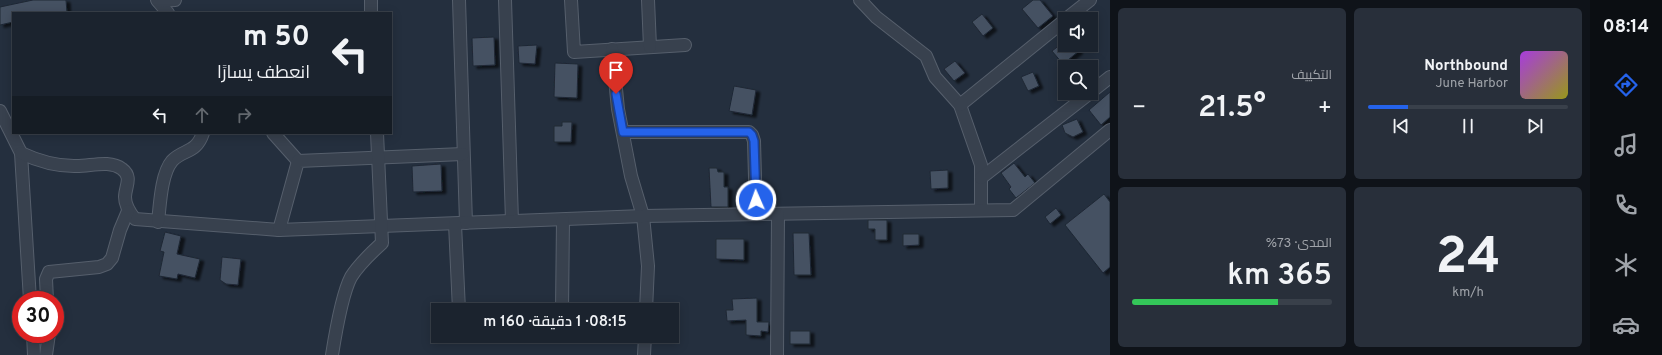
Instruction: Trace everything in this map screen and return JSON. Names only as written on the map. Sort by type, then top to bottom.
[{"type":"street","points":[[157,0],[174,0]]},
{"type":"street","points":[[157,0],[167,12]]},
{"type":"street","points":[[371,0],[371,12]]},
{"type":"street","points":[[459,0],[463,154],[459,303]]},
{"type":"street","points":[[506,0],[512,222]]},
{"type":"street","points":[[570,0],[574,52],[685,45]]},
{"type":"street","points":[[648,0],[650,47]]},
{"type":"street","points":[[860,0],[876,17],[926,56],[935,77],[960,105],[981,165],[981,210]]},
{"type":"street","points":[[1076,12],[1090,0]]},
{"type":"street","points":[[960,105],[1058,26]]},
{"type":"street","points":[[612,49],[618,109],[631,176],[643,216],[648,266],[646,303]]},
{"type":"street","points":[[1098,87],[1110,77]]},
{"type":"street","points":[[981,178],[1081,100]]},
{"type":"street","points":[[0,111],[21,153],[29,291]]},
{"type":"street","points":[[21,153],[43,163],[75,166],[107,164],[122,169],[128,176],[125,198],[128,211],[135,219],[158,222],[279,230],[643,216],[1013,210],[1110,130]]},
{"type":"street","points":[[623,132],[749,132],[754,141],[756,214]]},
{"type":"street","points":[[158,222],[167,171],[172,161],[194,148],[203,134]]},
{"type":"street","points":[[274,134],[298,161]]},
{"type":"street","points":[[332,355],[337,328],[351,278],[364,260],[382,243],[377,134]]},
{"type":"street","points":[[298,161],[463,154]]},
{"type":"street","points":[[279,230],[298,161]]},
{"type":"street","points":[[47,291],[46,279],[49,272],[99,267],[107,264],[112,258],[120,230],[128,211]]},
{"type":"street","points":[[777,355],[778,214]]},
{"type":"street","points":[[562,303],[563,220]]},
{"type":"street","points":[[33,343],[34,355]]},
{"type":"street","points":[[46,355],[48,343]]},
{"type":"street","points":[[644,355],[645,343]]},
{"type":"building","points":[[33,0],[66,0],[67,12],[12,12],[12,22],[0,25],[0,7]]},
{"type":"building","points":[[1033,0],[1040,0],[1053,16],[1038,28],[1022,9]]},
{"type":"building","points":[[982,14],[993,28],[983,36],[972,22]]},
{"type":"building","points":[[494,37],[495,65],[473,66],[472,38]]},
{"type":"building","points":[[537,45],[535,64],[519,63],[518,46]]},
{"type":"building","points":[[1058,46],[1058,52],[1078,52],[1068,60],[1060,60],[1052,51]]},
{"type":"building","points":[[955,61],[965,73],[954,81],[944,69]]},
{"type":"building","points":[[555,63],[578,64],[577,98],[554,97]]},
{"type":"building","points":[[1033,72],[1039,86],[1028,91],[1021,77]]},
{"type":"building","points":[[734,86],[756,90],[752,115],[729,111]]},
{"type":"building","points":[[1110,92],[1110,117],[1101,125],[1089,110]]},
{"type":"building","points":[[1077,119],[1083,132],[1073,137],[1065,133],[1062,125]]},
{"type":"building","points":[[562,122],[572,122],[571,142],[554,142],[554,126],[562,126]]},
{"type":"building","points":[[1014,163],[1025,177],[1028,174],[1035,183],[1016,198],[1009,189],[1011,187],[1001,173]]},
{"type":"building","points":[[441,164],[442,191],[413,192],[412,166]]},
{"type":"building","points":[[709,168],[717,168],[718,172],[724,172],[724,187],[728,187],[728,207],[711,207]]},
{"type":"building","points":[[948,170],[948,188],[931,189],[930,171]]},
{"type":"building","points":[[1104,194],[1110,202],[1110,267],[1103,273],[1065,225]]},
{"type":"building","points":[[1056,208],[1061,215],[1050,224],[1045,217]]},
{"type":"building","points":[[868,220],[887,220],[887,240],[875,240],[875,229],[868,229]]},
{"type":"building","points":[[165,232],[181,236],[177,254],[200,259],[195,278],[178,274],[177,279],[159,276],[164,252],[160,251]]},
{"type":"building","points":[[793,233],[809,233],[811,275],[794,275]]},
{"type":"building","points":[[903,234],[919,234],[919,245],[903,246]]},
{"type":"building","points":[[716,239],[744,239],[744,260],[716,259]]},
{"type":"building","points":[[222,257],[241,259],[238,285],[226,284],[220,280]]},
{"type":"building","points":[[757,298],[757,322],[769,322],[768,332],[761,331],[761,336],[746,335],[746,320],[727,321],[726,310],[733,310],[732,299]]},
{"type":"building","points":[[790,331],[810,331],[810,344],[790,344]]},
{"type":"route","points":[[616,94],[623,132],[749,132],[754,141],[756,200]]}]
